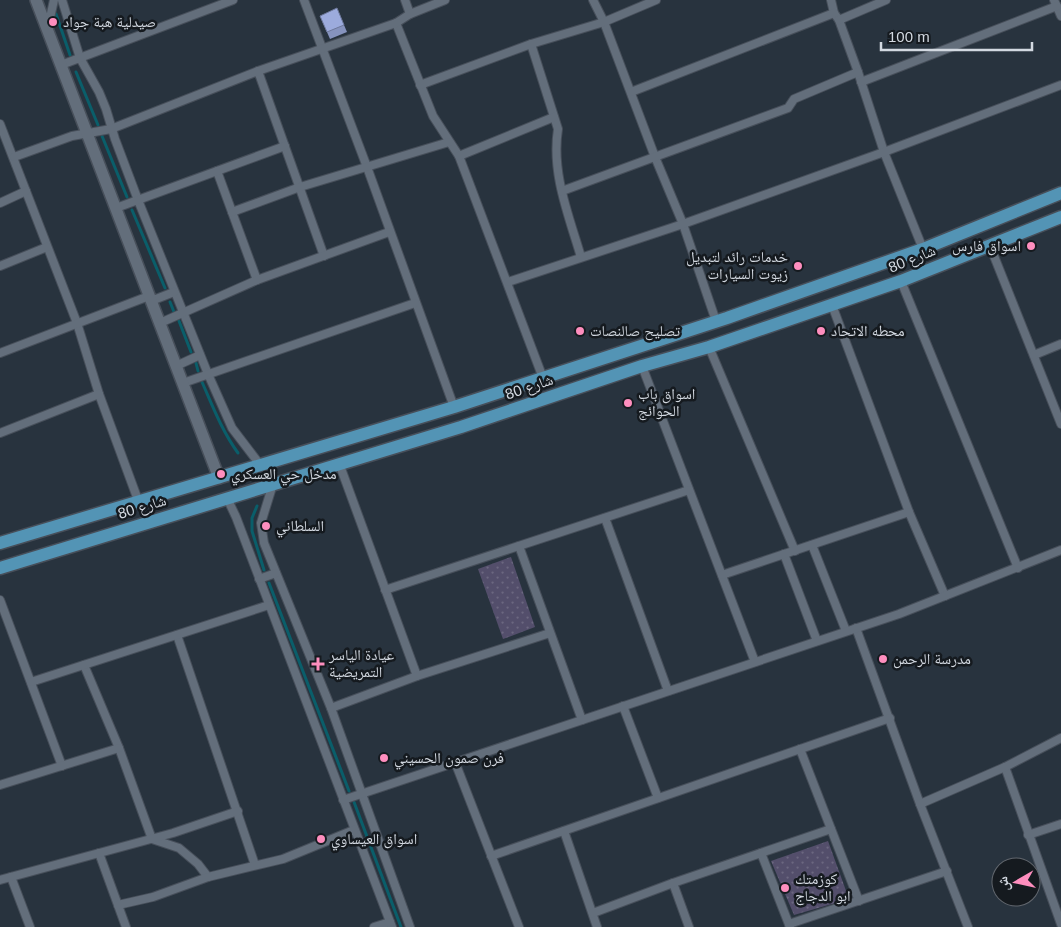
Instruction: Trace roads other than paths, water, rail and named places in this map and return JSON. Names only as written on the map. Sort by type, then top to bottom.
[{"type":"main road","name":"شارع 80","points":[[0,542],[454,408],[727,318],[923,249],[1061,193]]},
{"type":"main road","points":[[1005,216],[1002,220],[1001,230],[1009,236],[1014,236]]},
{"type":"main road","name":"شارع 80","points":[[0,568],[461,427],[642,366],[709,348],[900,281],[1061,217]]},
{"type":"main road","points":[[956,236],[966,239],[969,244],[965,255]]},
{"type":"street","points":[[36,0],[219,478]]},
{"type":"street","points":[[48,31],[54,0]]},
{"type":"street","points":[[62,0],[80,58],[99,92],[138,200],[200,356],[232,428],[261,466]]},
{"type":"street","points":[[61,65],[233,0]]},
{"type":"street","points":[[304,0],[454,408]]},
{"type":"street","points":[[405,0],[410,14]]},
{"type":"street","points":[[14,157],[72,136],[111,129],[258,72],[396,23],[410,14],[444,0]]},
{"type":"street","points":[[593,0],[604,22],[655,157],[683,224],[716,321]]},
{"type":"street","points":[[420,86],[531,44],[604,22],[656,0]]},
{"type":"street","points":[[831,0],[834,13],[839,20],[858,72],[884,152],[923,249]]},
{"type":"street","points":[[839,20],[886,0]]},
{"type":"street","points":[[861,82],[1056,3],[1061,16]]},
{"type":"street","points":[[631,92],[834,13]]},
{"type":"street","points":[[396,23],[433,116],[459,156],[544,378]]},
{"type":"street","points":[[531,44],[558,129],[556,143],[557,171],[580,257]]},
{"type":"street","points":[[258,72],[324,256]]},
{"type":"street","points":[[562,191],[788,108],[794,98],[858,72]]},
{"type":"street","points":[[508,282],[683,224],[884,152],[1061,85]]},
{"type":"street","points":[[459,156],[554,117]]},
{"type":"street","points":[[0,124],[3,139],[14,157],[77,323],[99,394],[138,500]]},
{"type":"street","points":[[232,212],[300,187],[449,142]]},
{"type":"street","points":[[116,208],[285,146]]},
{"type":"street","points":[[216,171],[258,280]]},
{"type":"street","points":[[0,203],[26,191]]},
{"type":"street","points":[[160,323],[258,280],[389,232]]},
{"type":"street","points":[[990,246],[1061,424]]},
{"type":"street","points":[[0,266],[48,247]]},
{"type":"street","points":[[900,281],[1018,568]]},
{"type":"street","points":[[0,353],[77,323],[150,298],[174,292]]},
{"type":"street","points":[[183,383],[415,303]]},
{"type":"street","points":[[832,305],[909,512],[945,596]]},
{"type":"street","points":[[1034,355],[1061,344]]},
{"type":"street","points":[[709,348],[795,550]]},
{"type":"street","points":[[176,366],[200,356]]},
{"type":"street","points":[[642,366],[755,662]]},
{"type":"street","points":[[0,432],[99,394]]},
{"type":"street","points":[[339,463],[417,676]]},
{"type":"street","points":[[273,484],[261,523],[264,543],[331,708],[410,927]]},
{"type":"street","points":[[385,590],[690,490]]},
{"type":"street","points":[[227,498],[236,517],[391,925],[374,927]]},
{"type":"street","points":[[722,575],[909,512]]},
{"type":"street","points":[[605,518],[668,691]]},
{"type":"street","points":[[812,545],[846,631]]},
{"type":"street","points":[[519,546],[582,720]]},
{"type":"street","points":[[343,800],[856,628],[945,596],[1061,550]]},
{"type":"street","points":[[784,554],[816,641]]},
{"type":"street","points":[[259,579],[276,572]]},
{"type":"street","points":[[0,600],[62,766]]},
{"type":"street","points":[[30,682],[269,605]]},
{"type":"street","points":[[856,628],[920,804],[968,927]]},
{"type":"street","points":[[331,708],[417,676],[550,633]]},
{"type":"street","points":[[177,635],[255,865]]},
{"type":"street","points":[[84,665],[119,748],[152,838],[179,848],[198,864],[208,877]]},
{"type":"street","points":[[623,706],[658,798]]},
{"type":"street","points":[[491,856],[890,718]]},
{"type":"street","points":[[920,804],[1004,767],[1061,738]]},
{"type":"street","points":[[0,785],[119,748]]},
{"type":"street","points":[[800,749],[859,901]]},
{"type":"street","points":[[455,762],[519,927]]},
{"type":"street","points":[[1004,767],[1061,924]]},
{"type":"street","points":[[0,880],[152,838],[238,811]]},
{"type":"street","points":[[1028,834],[1061,824]]},
{"type":"street","points":[[592,913],[831,829]]},
{"type":"street","points":[[118,905],[153,897],[208,877],[283,859],[354,830]]},
{"type":"street","points":[[564,831],[597,927]]},
{"type":"street","points":[[99,853],[126,927]]},
{"type":"street","points":[[761,853],[789,925],[947,871]]},
{"type":"street","points":[[11,877],[30,927]]},
{"type":"street","points":[[673,883],[689,927]]},
{"type":"waterway","points":[[56,14],[70,55]]},
{"type":"waterway","points":[[76,72],[98,125]]},
{"type":"waterway","points":[[102,136],[127,197]]},
{"type":"waterway","points":[[132,210],[165,288]]},
{"type":"waterway","points":[[170,302],[174,312]]},
{"type":"waterway","points":[[179,321],[191,352]]},
{"type":"waterway","points":[[196,363],[198,371]]},
{"type":"waterway","points":[[202,382],[222,427],[238,453]]},
{"type":"waterway","points":[[257,506],[252,518],[252,531],[264,570]]},
{"type":"waterway","points":[[269,583],[349,791]]},
{"type":"waterway","points":[[354,802],[401,927]]},
{"type":"place","name":"صيدلية هبة جواد","points":[[53,22]]},
{"type":"place","name":"اسواق فارس","points":[[1031,246]]},
{"type":"place","name":"خدمات رائد لتبديل زيوت السيارات","points":[[798,266]]},
{"type":"place","name":"تصليح صالنصات","points":[[580,331]]},
{"type":"place","name":"محطه الاتحاد","points":[[821,331]]},
{"type":"place","name":"اسواق باب الحوائج","points":[[628,403]]},
{"type":"place","name":"مدخل حي العسكري","points":[[221,474]]},
{"type":"place","name":"السلطاني","points":[[266,526]]},
{"type":"place","name":"مدرسة الرحمن","points":[[883,659]]},
{"type":"place","name":"عيادة الياسر التمريضية","points":[[318,664]]},
{"type":"place","name":"فرن صمون الحسيني","points":[[384,758]]},
{"type":"place","name":"اسواق العيساوي","points":[[321,839]]},
{"type":"place","name":"كوزمتك ابو الدجاج","points":[[785,888]]}]
